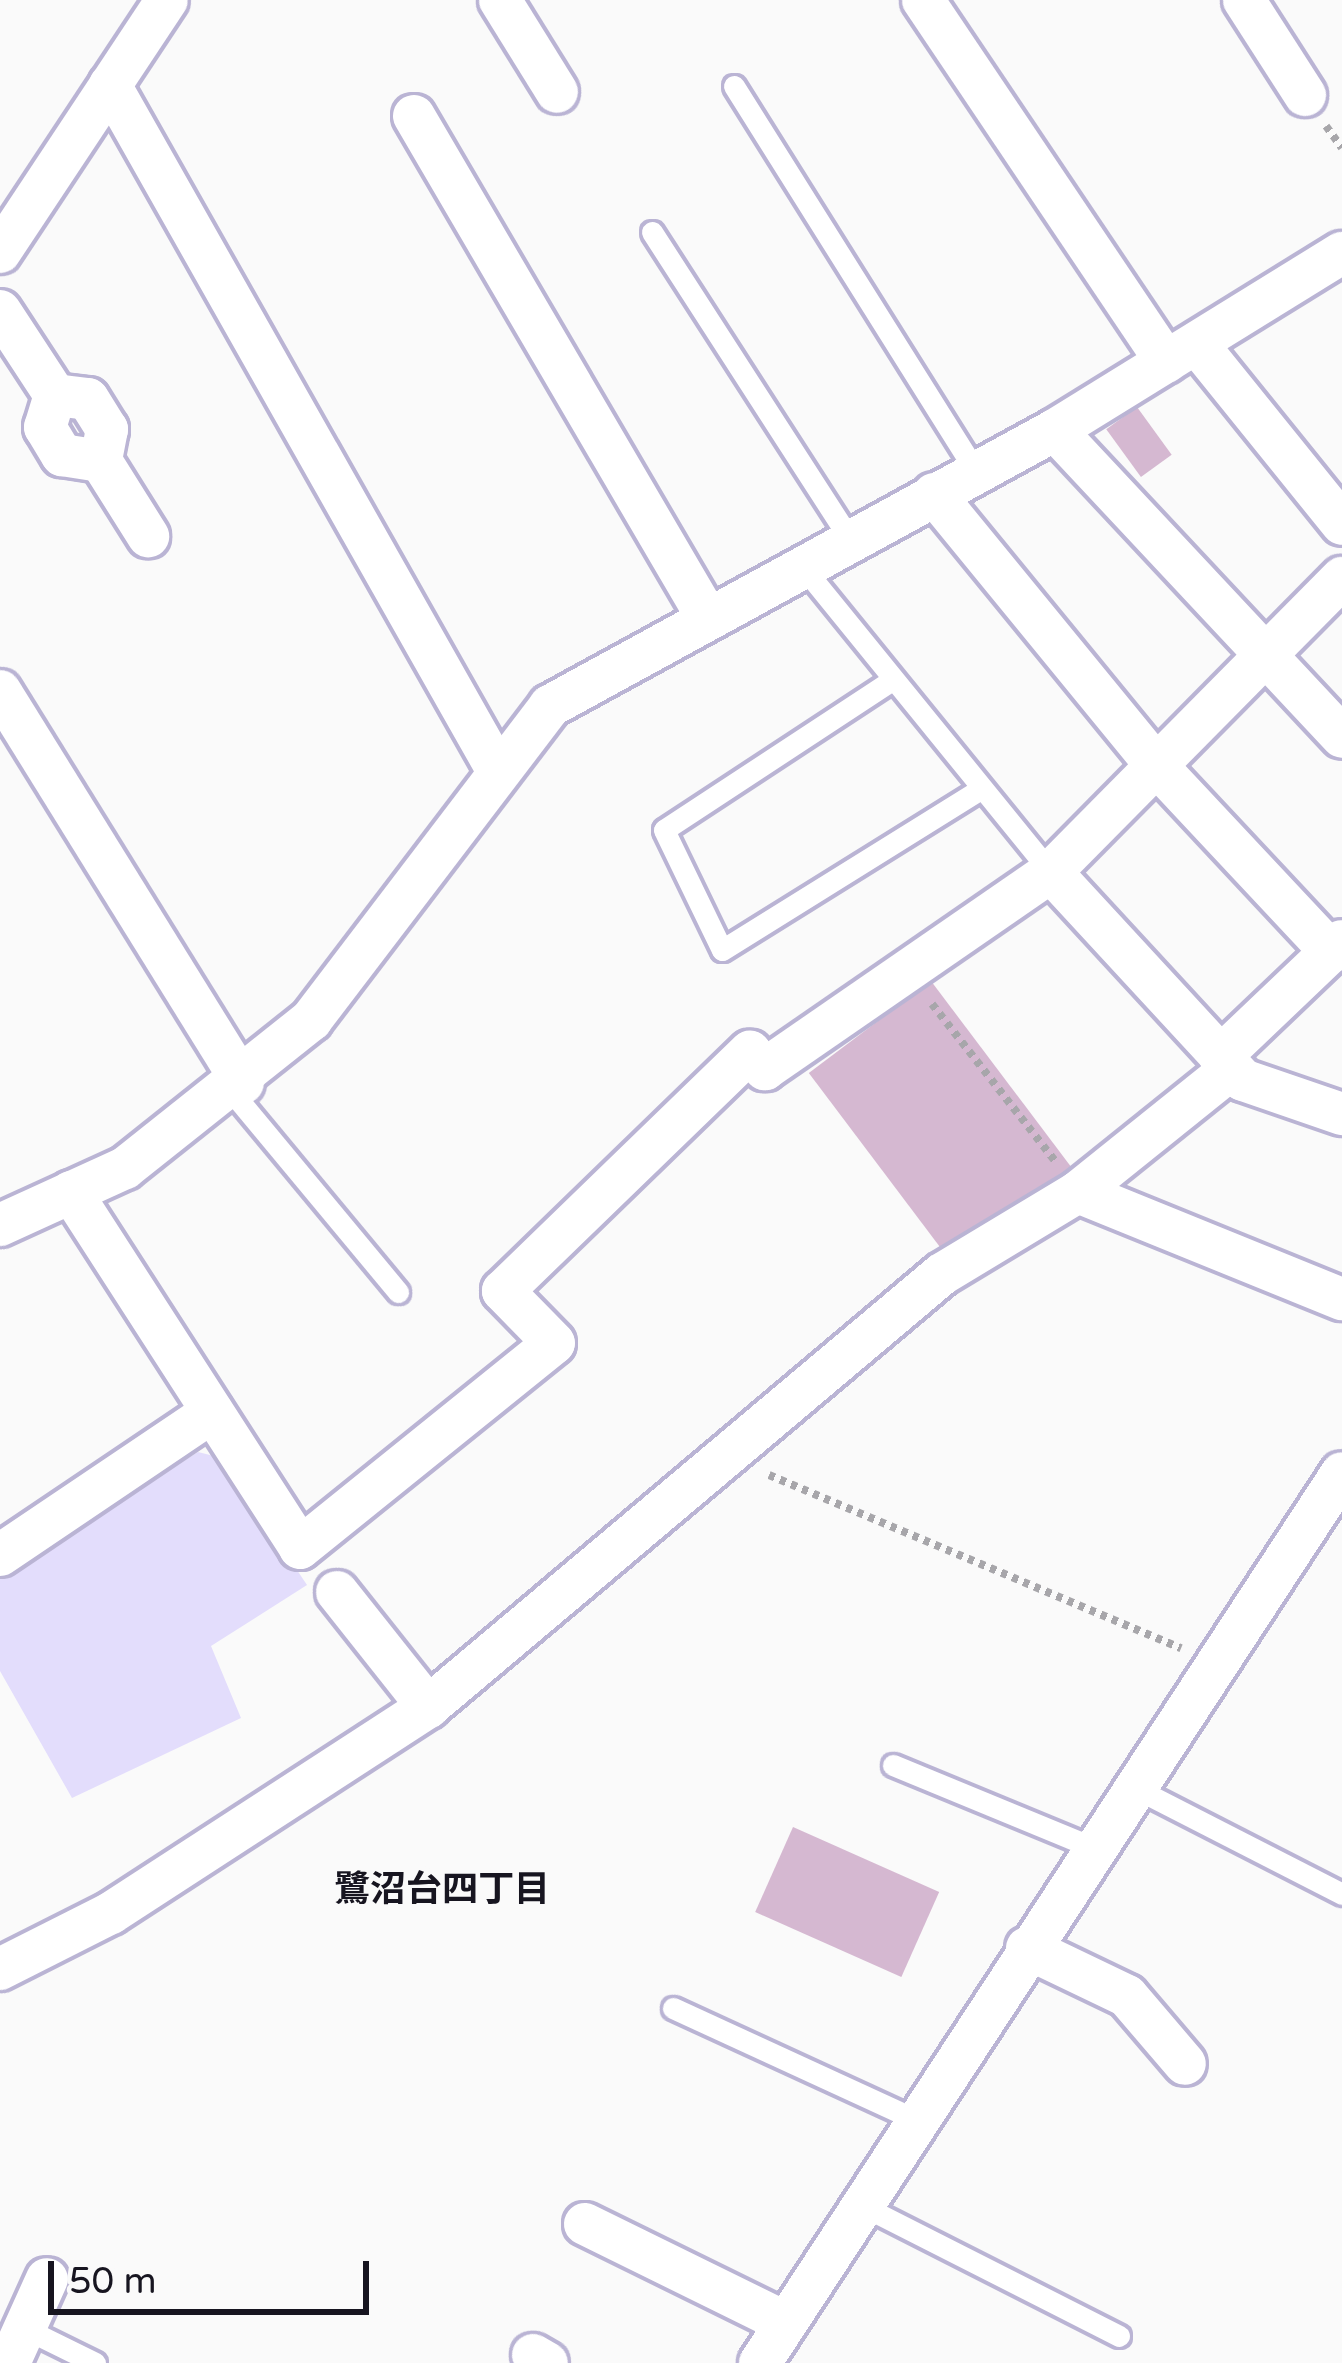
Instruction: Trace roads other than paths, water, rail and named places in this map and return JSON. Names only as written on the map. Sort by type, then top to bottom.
[{"type":"street","points":[[0,253],[167,0]]},
{"type":"street","points":[[500,0],[557,92]]},
{"type":"street","points":[[923,0],[1182,353],[1342,524]]},
{"type":"street","points":[[1244,0],[1305,95]]},
{"type":"street","points":[[110,85],[495,766]]},
{"type":"street","points":[[414,116],[707,617]]},
{"type":"street","points":[[0,1225],[71,1192],[238,1088],[378,938],[495,766],[550,706],[1055,430],[1342,253]]},
{"type":"street","points":[[0,311],[55,395],[45,427],[62,455],[101,461],[148,536]]},
{"type":"street","points":[[1055,430],[1258,658],[1342,736]]},
{"type":"street","points":[[0,1970],[112,1913],[428,1707],[718,1454],[942,1274],[1078,1192],[1225,1063],[1337,946],[1156,766],[934,494]]},
{"type":"street","points":[[71,1192],[300,1549],[554,1343],[503,1291],[749,1052],[765,1070],[910,977],[1051,872],[1342,578]]},
{"type":"street","points":[[0,691],[238,1088]]},
{"type":"street","points":[[1051,872],[1225,1063],[1342,1114]]},
{"type":"street","points":[[1078,1192],[1340,1294]]},
{"type":"street","points":[[0,1555],[212,1412]]},
{"type":"street","points":[[760,2363],[1092,1847],[1219,1664],[1342,1473]]},
{"type":"street","points":[[337,1592],[428,1707]]},
{"type":"street","points":[[1028,1948],[1127,1996],[1186,2064]]},
{"type":"street","points":[[584,2224],[786,2324]]},
{"type":"street","points":[[18,2346],[47,2279]]},
{"type":"lane","points":[[734,86],[977,473]]},
{"type":"lane","points":[[652,232],[850,539]]},
{"type":"lane","points":[[802,566],[977,791],[1051,872]]},
{"type":"lane","points":[[889,682],[664,830],[722,950],[977,791]]},
{"type":"lane","points":[[238,1088],[398,1292]]},
{"type":"lane","points":[[892,1765],[1092,1847]]},
{"type":"lane","points":[[1135,1788],[1342,1894]]},
{"type":"lane","points":[[673,2008],[917,2120]]},
{"type":"lane","points":[[863,2206],[1120,2336]]},
{"type":"lane","points":[[18,2346],[95,2363]]},
{"type":"district","name":"鷺沼台四丁目","points":[[442,1890]]}]
